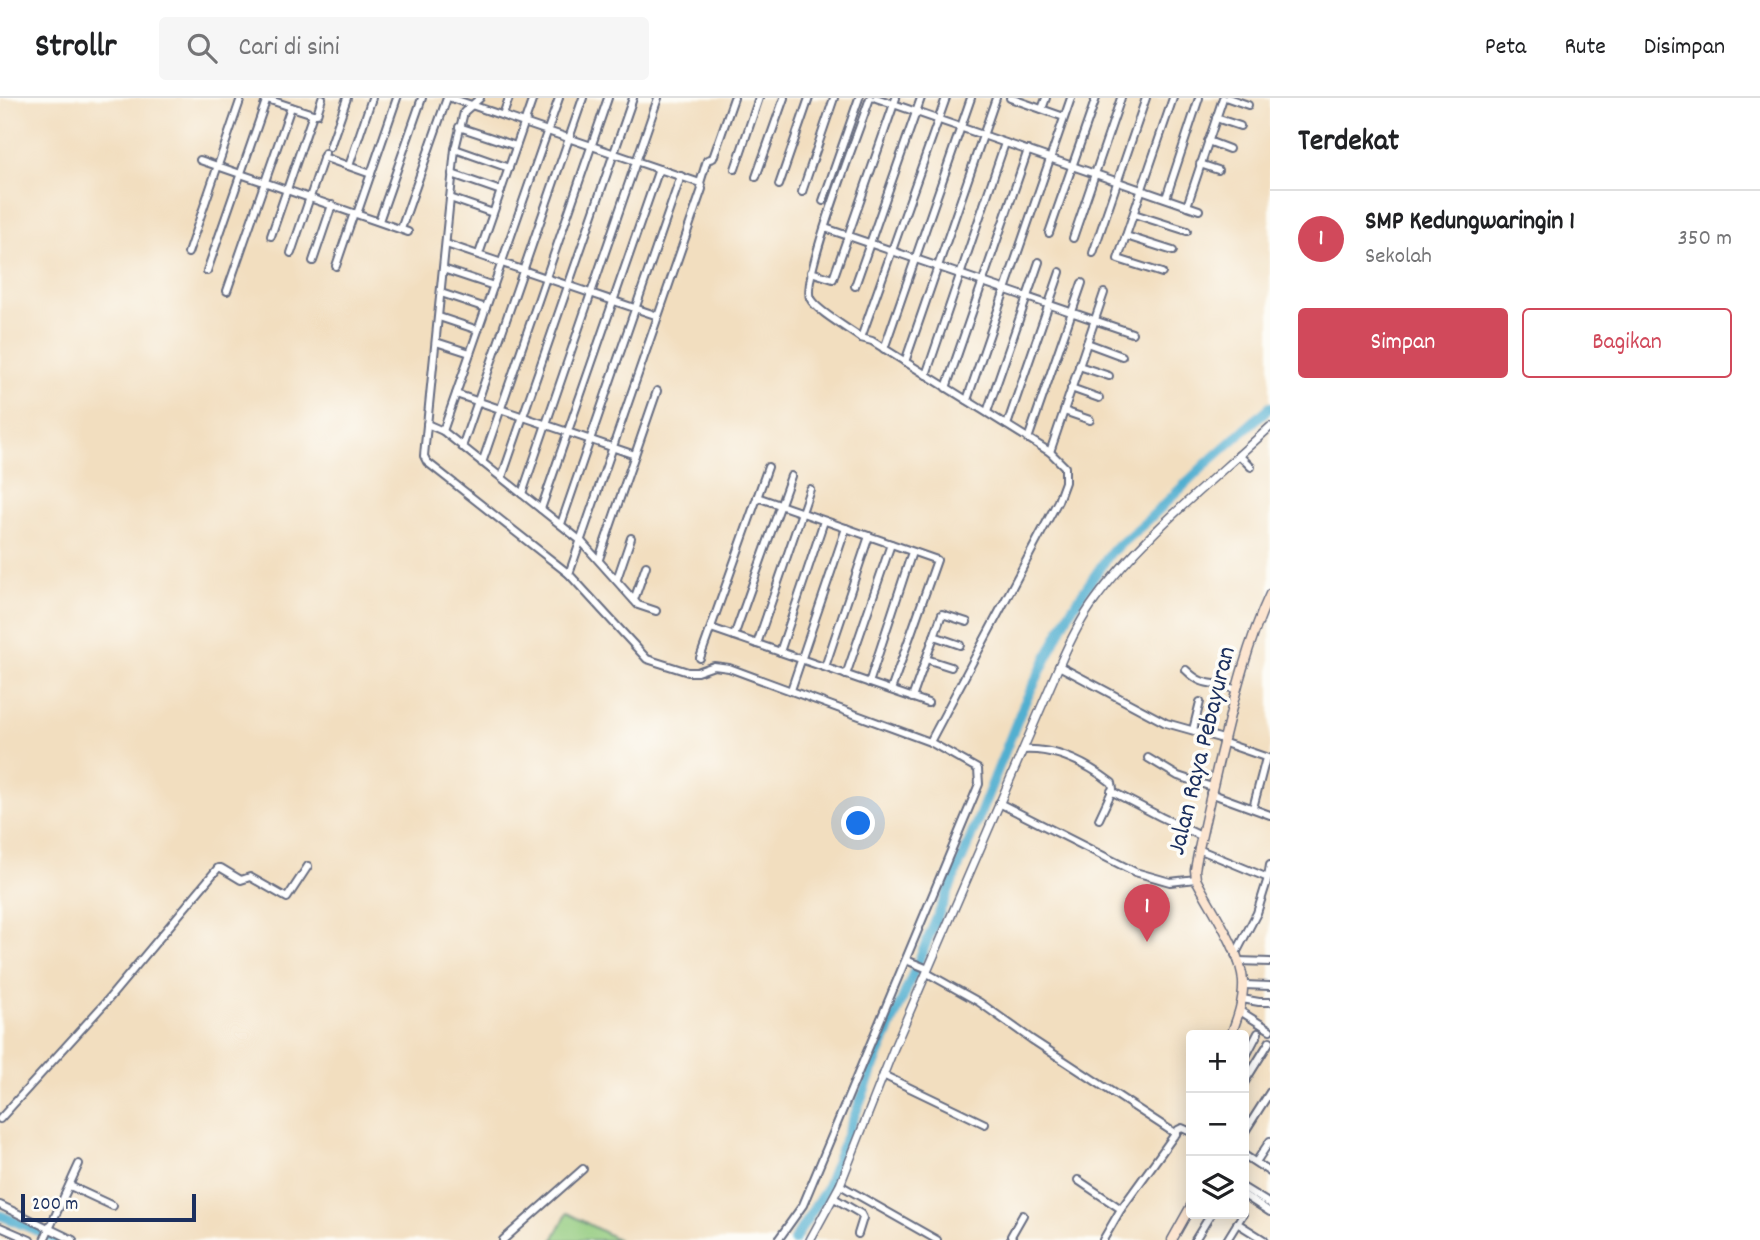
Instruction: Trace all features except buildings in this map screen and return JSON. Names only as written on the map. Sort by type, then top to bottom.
[{"type":"main road","name":"Jalan Raya Pebayuran","points":[[1233,1030],[1240,1011],[1244,985],[1236,958],[1196,878],[1195,870],[1211,790],[1236,690],[1255,625],[1270,594]]},
{"type":"main road","points":[[1172,1240],[1186,1215]]},
{"type":"street","points":[[188,253],[241,98]]},
{"type":"street","points":[[207,271],[267,98],[317,114],[322,98]]},
{"type":"street","points":[[290,253],[347,98]]},
{"type":"street","points":[[349,166],[372,98]]},
{"type":"street","points":[[336,265],[397,98]]},
{"type":"street","points":[[379,221],[422,98]]},
{"type":"street","points":[[200,160],[404,230],[449,98],[699,183],[702,189],[569,574]]},
{"type":"street","points":[[480,98],[464,112],[455,149],[424,456],[427,462],[569,574],[648,659],[688,672],[719,666],[791,690],[930,741],[971,764],[978,769],[980,775],[979,785],[909,961],[803,1205],[778,1240]]},
{"type":"street","points":[[503,116],[509,98]]},
{"type":"street","points":[[479,254],[533,98]]},
{"type":"street","points":[[443,431],[559,98]]},
{"type":"street","points":[[462,447],[583,98]]},
{"type":"street","points":[[482,463],[608,98]]},
{"type":"street","points":[[502,477],[633,98]]},
{"type":"street","points":[[522,494],[658,98]]},
{"type":"street","points":[[699,183],[707,160],[713,159],[734,98]]},
{"type":"street","points":[[734,169],[759,98]]},
{"type":"street","points":[[757,177],[784,98]]},
{"type":"street","points":[[779,184],[809,98]]},
{"type":"street","points":[[802,192],[834,98]]},
{"type":"street","points":[[823,201],[859,98]]},
{"type":"street","points":[[870,98],[811,272],[808,290],[812,303],[861,338],[884,349],[1050,452],[1065,467],[1066,477],[1060,494],[930,741]]},
{"type":"street","points":[[876,98],[895,101],[938,120],[1199,210]]},
{"type":"street","points":[[855,286],[920,98]]},
{"type":"street","points":[[861,338],[946,98]]},
{"type":"street","points":[[884,349],[971,98]]},
{"type":"street","points":[[905,362],[996,98]]},
{"type":"street","points":[[1010,98],[1064,117]]},
{"type":"street","points":[[1042,109],[1046,98]]},
{"type":"street","points":[[967,400],[1071,98]]},
{"type":"street","points":[[1049,233],[1096,98]]},
{"type":"street","points":[[1073,238],[1121,98]]},
{"type":"street","points":[[1093,253],[1146,98]]},
{"type":"street","points":[[1162,273],[1118,259],[1173,98]]},
{"type":"street","points":[[1166,198],[1199,98]]},
{"type":"street","points":[[1187,206],[1216,118],[1226,98],[1248,105]]},
{"type":"street","points":[[811,272],[833,279],[895,101]]},
{"type":"street","points":[[227,291],[291,107]]},
{"type":"street","points":[[271,236],[313,114]]},
{"type":"street","points":[[1216,118],[1240,126]]},
{"type":"street","points":[[459,127],[516,146]]},
{"type":"street","points":[[1208,141],[1229,149]]},
{"type":"street","points":[[926,375],[1005,143]]},
{"type":"street","points":[[455,149],[509,168]]},
{"type":"street","points":[[946,388],[1028,150]]},
{"type":"street","points":[[326,152],[349,166],[371,174]]},
{"type":"street","points":[[1200,164],[1218,170]]},
{"type":"street","points":[[541,509],[659,169]]},
{"type":"street","points":[[452,174],[501,191]]},
{"type":"street","points":[[561,524],[681,176]]},
{"type":"street","points":[[450,198],[493,213]]},
{"type":"street","points":[[313,261],[332,205]]},
{"type":"street","points":[[1134,214],[1186,231]]},
{"type":"street","points":[[825,228],[1132,333]]},
{"type":"street","points":[[1126,236],[1173,251]]},
{"type":"street","points":[[446,244],[658,316]]},
{"type":"street","points":[[987,412],[1039,262]]},
{"type":"street","points":[[443,269],[494,286]]},
{"type":"street","points":[[1007,425],[1060,272]]},
{"type":"street","points":[[1028,439],[1082,283]]},
{"type":"street","points":[[441,293],[486,308]]},
{"type":"street","points":[[1050,452],[1104,293]]},
{"type":"street","points":[[439,317],[478,330]]},
{"type":"street","points":[[436,342],[470,353]]},
{"type":"street","points":[[1087,343],[1122,356]]},
{"type":"street","points":[[1079,366],[1109,376]]},
{"type":"street","points":[[1072,388],[1099,398]]},
{"type":"street","points":[[599,559],[657,391]]},
{"type":"street","points":[[456,394],[635,455]]},
{"type":"street","points":[[1064,411],[1090,420]]},
{"type":"street","points":[[428,424],[443,431],[561,524],[599,559],[638,605],[656,611]]},
{"type":"street","points":[[810,1240],[840,1185],[927,970],[1059,666],[1085,614],[1108,583],[1174,516],[1239,455],[1268,432]]},
{"type":"street","points":[[1239,455],[1251,467]]},
{"type":"street","points":[[700,658],[768,467]]},
{"type":"street","points":[[734,636],[790,476]]},
{"type":"street","points":[[757,644],[810,489]]},
{"type":"street","points":[[757,497],[937,560],[891,690]]},
{"type":"street","points":[[780,652],[824,521]]},
{"type":"street","points":[[791,690],[846,528]]},
{"type":"street","points":[[825,667],[869,536]]},
{"type":"street","points":[[617,579],[631,538]]},
{"type":"street","points":[[846,675],[891,544]]},
{"type":"street","points":[[869,683],[912,552]]},
{"type":"street","points":[[635,600],[646,566]]},
{"type":"street","points":[[912,698],[942,614],[967,622]]},
{"type":"street","points":[[711,628],[928,703]]},
{"type":"street","points":[[934,636],[960,645]]},
{"type":"street","points":[[926,659],[951,667]]},
{"type":"street","points":[[1059,666],[1166,723],[1193,730],[1268,758],[1253,808]]},
{"type":"street","points":[[1186,670],[1205,684],[1221,684],[1236,690]]},
{"type":"street","points":[[1193,730],[1200,702]]},
{"type":"street","points":[[1023,750],[1041,749],[1073,759],[1112,783],[1099,819]]},
{"type":"street","points":[[1148,758],[1181,777],[1270,815]]},
{"type":"street","points":[[1111,790],[1201,836]]},
{"type":"street","points":[[999,803],[1135,872],[1170,882],[1196,878]]},
{"type":"street","points":[[1198,849],[1268,878]]},
{"type":"street","points":[[1270,865],[1262,902],[1236,958],[1270,962]]},
{"type":"street","points":[[0,1119],[106,1002],[218,868],[241,880],[250,877],[287,898],[308,866]]},
{"type":"street","points":[[909,961],[979,1002],[1176,1133]]},
{"type":"street","points":[[1244,985],[1270,986]]},
{"type":"street","points":[[1242,999],[1270,1002]]},
{"type":"street","points":[[1240,1011],[1270,1030]]},
{"type":"street","points":[[1249,1050],[1258,1033]]},
{"type":"street","points":[[1249,1075],[1270,1041]]},
{"type":"street","points":[[883,1075],[985,1124]]},
{"type":"street","points":[[1249,1125],[1270,1092]]},
{"type":"street","points":[[1103,1240],[1121,1209],[1176,1133],[1182,1128],[1186,1130]]},
{"type":"street","points":[[1256,1162],[1270,1141]]},
{"type":"street","points":[[1246,1156],[1270,1172]]},
{"type":"street","points":[[44,1240],[79,1164]]},
{"type":"street","points":[[503,1240],[583,1168]]},
{"type":"street","points":[[1078,1180],[1121,1209]]},
{"type":"street","points":[[840,1185],[937,1240]]},
{"type":"street","points":[[70,1186],[113,1206]]},
{"type":"street","points":[[1249,1194],[1270,1212]]},
{"type":"street","points":[[1249,1196],[1270,1204]]},
{"type":"street","points":[[1249,1202],[1252,1197]]},
{"type":"street","points":[[834,1198],[861,1214],[863,1218],[858,1234]]},
{"type":"street","points":[[0,1205],[73,1240]]},
{"type":"street","points":[[1013,1240],[1012,1236],[1023,1215]]},
{"type":"street","points":[[1195,1240],[1209,1219]]},
{"type":"street","points":[[1227,1240],[1239,1219]]},
{"type":"street","points":[[1237,1223],[1264,1240]]},
{"type":"street","points":[[0,1227],[30,1240]]},
{"type":"green space","points":[[567,1213],[619,1240],[553,1240]]},
{"type":"waterway","points":[[794,1240],[825,1191],[1023,706],[1069,613],[1111,552],[1270,407]]},
{"type":"waterway","points":[[0,1215],[59,1240]]},
{"type":"place","name":"SMP Kedungwaringin 1","points":[[1147,942]]}]
